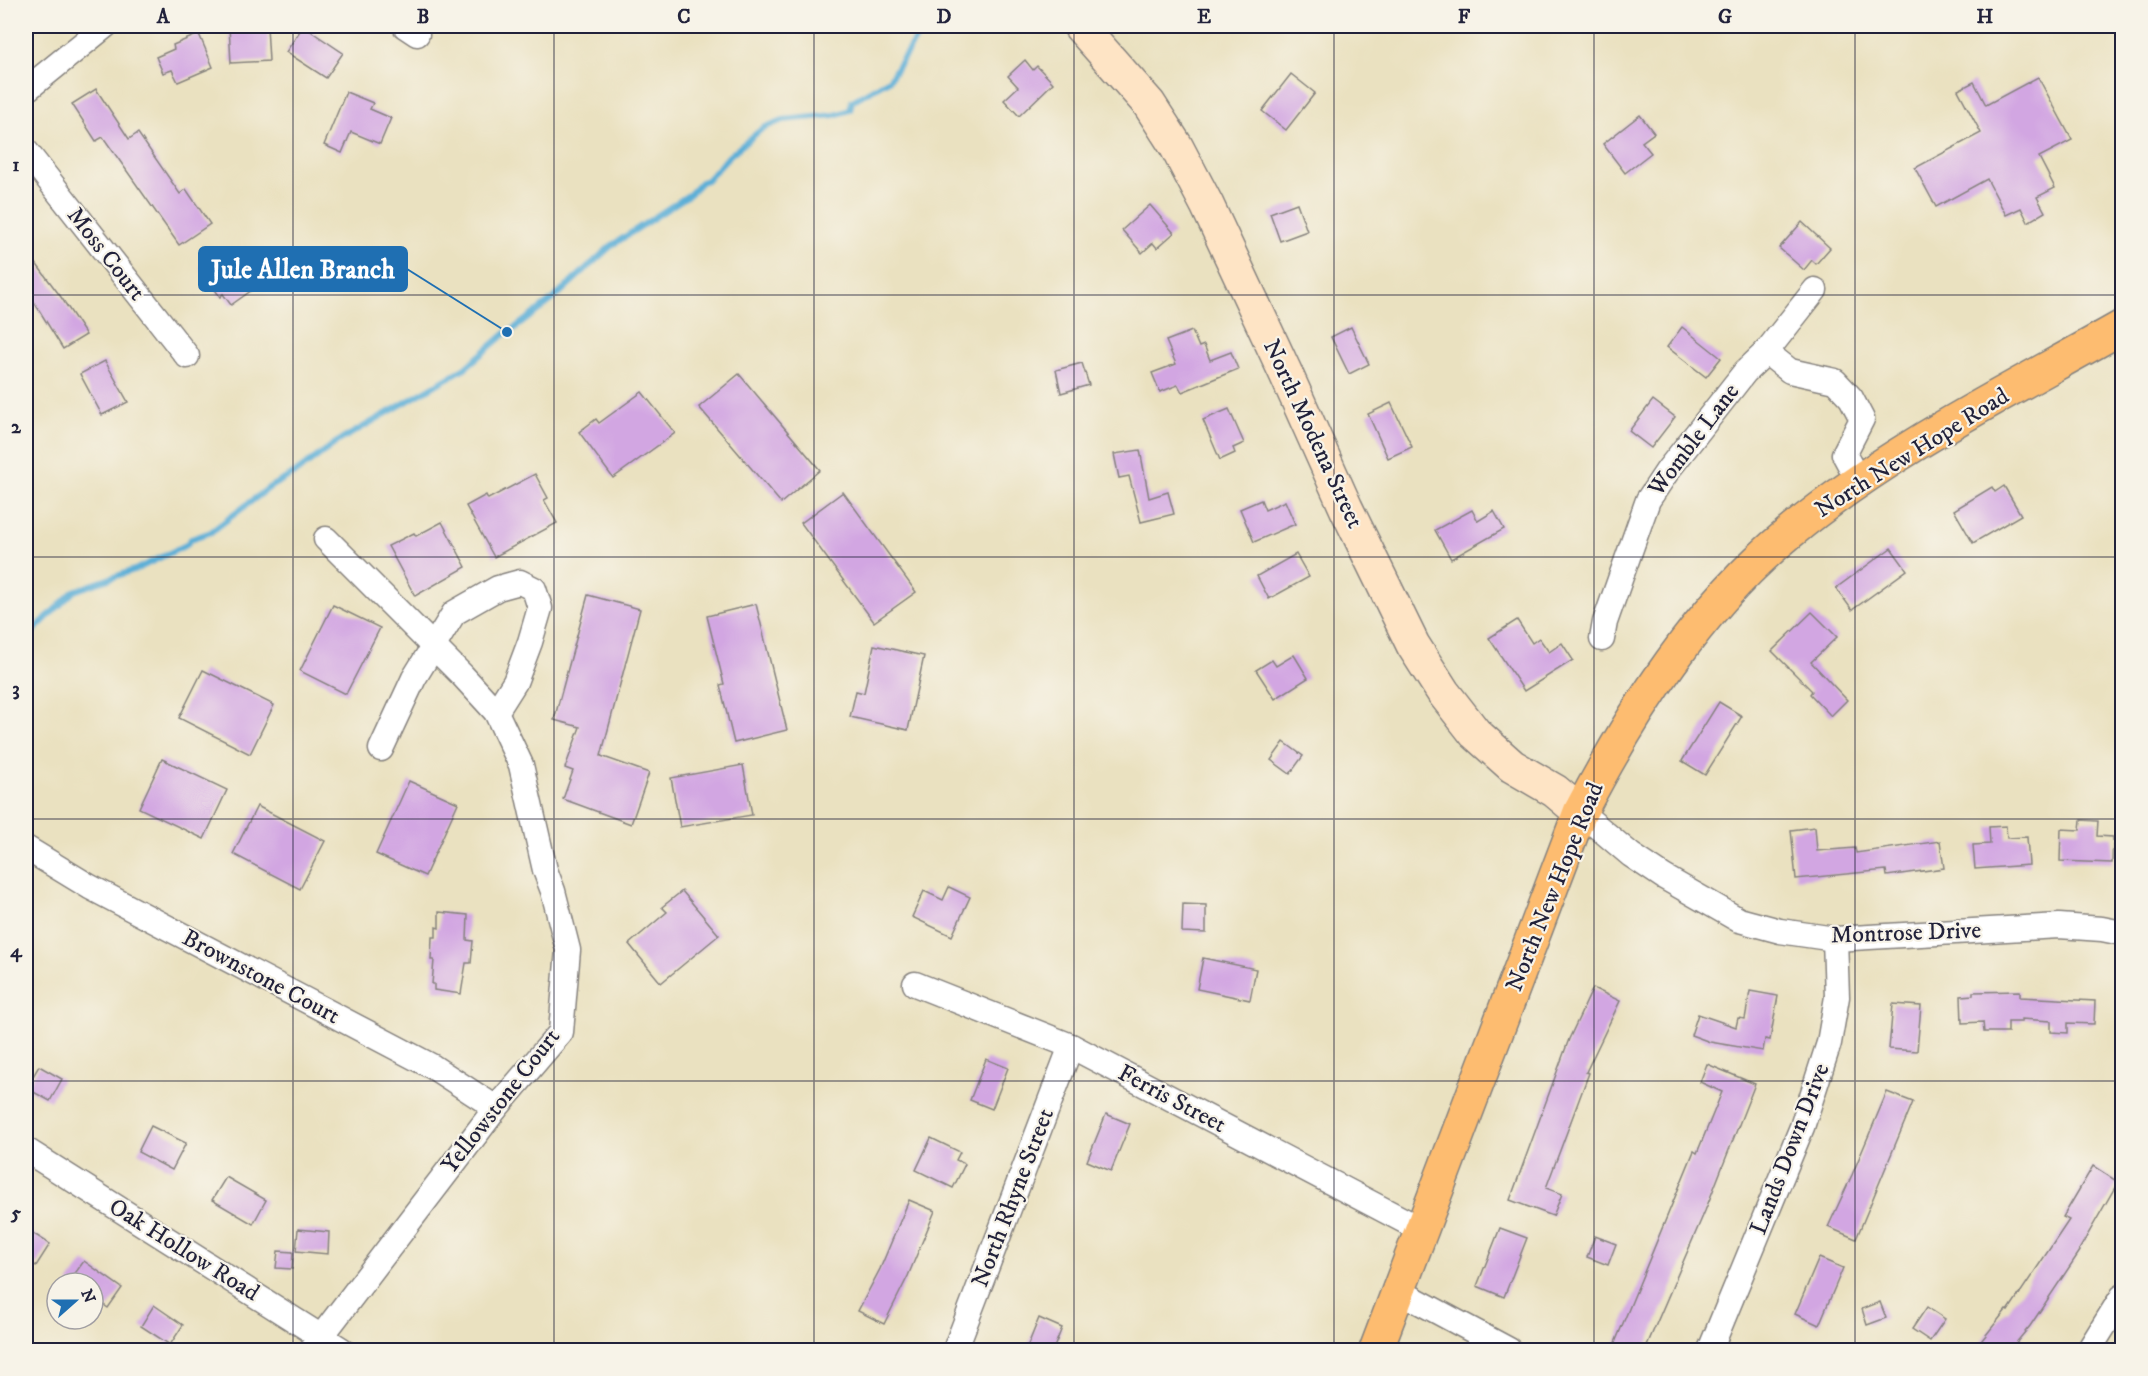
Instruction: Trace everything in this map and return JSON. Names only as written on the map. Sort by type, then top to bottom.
[{"type":"main road","name":"North New Hope Road","points":[[1376,1350],[1580,812],[1609,758],[1642,705],[1706,616],[1787,534],[1858,480],[1955,419],[2122,327]]},
{"type":"street","points":[[26,90],[105,26]]},
{"type":"street","name":"North Modena Street","points":[[1080,26],[1149,104],[1176,146],[1241,279],[1351,519],[1413,645],[1443,692],[1475,733],[1504,759],[1555,791],[1580,812]]},
{"type":"street","name":"Moss Court","points":[[26,151],[187,356]]},
{"type":"street","name":"Womble Lane","points":[[1602,639],[1605,622],[1648,500],[1668,470],[1745,372],[1766,352],[1815,290]]},
{"type":"street","points":[[1766,352],[1790,370],[1835,381],[1851,398],[1862,419],[1844,454],[1858,480]]},
{"type":"street","name":"Yellowstone Court","points":[[316,1344],[496,1108],[561,1032],[568,950],[553,891],[545,870],[521,765],[496,712],[326,539]]},
{"type":"street","points":[[381,749],[414,678],[454,613],[498,588],[520,582],[534,589],[540,608],[515,682],[496,712]]},
{"type":"street","name":"Montrose Drive","points":[[1580,812],[1631,855],[1664,877],[1739,920],[1780,931],[1835,939],[2059,927],[2102,929],[2122,933]]},
{"type":"street","name":"Brownstone Court","points":[[26,848],[90,887],[433,1067],[496,1108]]},
{"type":"street","name":"Lands Down Drive","points":[[1710,1350],[1802,1127],[1829,1043],[1837,998],[1835,939]]},
{"type":"street","name":"Ferris Street","points":[[915,984],[1071,1046],[1422,1230]]},
{"type":"street","name":"North Rhyne Street","points":[[955,1350],[1071,1046]]},
{"type":"street","name":"Oak Hollow Road","points":[[26,1150],[316,1344],[342,1350]]},
{"type":"street","points":[[1400,1291],[1509,1350]]},
{"type":"street","points":[[2088,1350],[2122,1297]]},
{"type":"building","points":[[229,26],[267,26],[269,61],[231,63]]},
{"type":"building","points":[[303,26],[343,53],[326,78],[286,52]]},
{"type":"building","points":[[199,34],[213,67],[178,82],[172,70],[163,73],[156,57],[174,49],[173,45]]},
{"type":"building","points":[[1025,60],[1033,70],[1037,66],[1053,83],[1019,116],[1004,100],[1018,87],[1008,76]]},
{"type":"building","points":[[1291,74],[1315,93],[1286,130],[1262,111]]},
{"type":"building","points":[[2038,77],[2072,140],[2039,157],[2055,188],[2037,197],[2045,212],[2028,222],[2021,208],[2006,215],[1987,179],[1936,207],[1915,168],[1981,133],[1958,90],[1974,82],[1986,105]]},
{"type":"building","points":[[96,89],[129,139],[138,133],[180,194],[186,189],[210,224],[179,245],[103,137],[96,141],[72,104]]},
{"type":"building","points":[[346,92],[373,103],[370,109],[391,118],[380,144],[351,132],[342,153],[324,145]]},
{"type":"building","points":[[1640,115],[1654,133],[1642,142],[1651,153],[1625,173],[1603,144]]},
{"type":"building","points":[[1297,203],[1307,231],[1280,241],[1270,213]]},
{"type":"building","points":[[1150,205],[1174,233],[1157,248],[1153,243],[1142,253],[1122,230]]},
{"type":"building","points":[[1802,222],[1830,248],[1816,264],[1812,260],[1804,270],[1779,248]]},
{"type":"building","points":[[26,250],[86,335],[63,349],[26,289]]},
{"type":"building","points":[[224,250],[252,290],[231,305],[223,294],[220,297],[200,267]]},
{"type":"building","points":[[1351,327],[1369,364],[1349,374],[1331,337]]},
{"type":"building","points":[[1682,327],[1721,358],[1706,377],[1667,347]]},
{"type":"building","points":[[1192,331],[1199,347],[1204,345],[1210,360],[1231,352],[1238,369],[1182,392],[1178,385],[1160,392],[1152,373],[1176,364],[1166,341]]},
{"type":"building","points":[[105,361],[128,402],[102,415],[80,374]]},
{"type":"building","points":[[1082,363],[1089,385],[1061,393],[1056,370]]},
{"type":"building","points":[[739,374],[820,470],[781,503],[699,407]]},
{"type":"building","points":[[642,392],[675,433],[613,478],[579,432],[596,419],[599,423]]},
{"type":"building","points":[[1653,400],[1675,417],[1651,448],[1629,431]]},
{"type":"building","points":[[1391,403],[1412,447],[1388,458],[1368,414]]},
{"type":"building","points":[[1229,409],[1244,443],[1233,448],[1235,453],[1220,460],[1203,420]]},
{"type":"building","points":[[1140,450],[1149,498],[1168,492],[1174,514],[1141,522],[1129,476],[1119,478],[1114,454]]},
{"type":"building","points":[[535,474],[548,498],[544,500],[557,523],[494,557],[466,506],[486,495],[488,499]]},
{"type":"building","points":[[2004,486],[2021,515],[1973,543],[1954,510],[1992,487],[1995,492]]},
{"type":"building","points":[[843,492],[916,592],[874,622],[801,523]]},
{"type":"building","points":[[1261,500],[1265,510],[1285,501],[1295,524],[1254,542],[1240,509]]},
{"type":"building","points":[[1472,510],[1478,521],[1494,511],[1504,529],[1451,559],[1435,530]]},
{"type":"building","points":[[442,522],[466,567],[415,596],[388,546],[414,533],[416,536]]},
{"type":"building","points":[[1891,548],[1907,570],[1852,610],[1836,588]]},
{"type":"building","points":[[1296,554],[1309,577],[1269,599],[1257,576]]},
{"type":"building","points":[[588,595],[640,609],[601,756],[649,773],[631,824],[563,799],[573,771],[565,768],[580,727],[554,720]]},
{"type":"building","points":[[756,604],[787,730],[734,743],[720,685],[724,684],[707,616]]},
{"type":"building","points":[[333,605],[380,628],[346,694],[300,671]]},
{"type":"building","points":[[1812,612],[1837,637],[1811,662],[1847,700],[1831,716],[1810,694],[1812,691],[1772,651]]},
{"type":"building","points":[[1517,620],[1532,643],[1539,638],[1549,652],[1562,643],[1573,660],[1524,691],[1489,638]]},
{"type":"building","points":[[874,645],[924,656],[908,730],[850,717],[856,691],[864,693]]},
{"type":"building","points":[[1294,655],[1308,678],[1275,699],[1256,670],[1272,660],[1276,666]]},
{"type":"building","points":[[203,670],[274,705],[250,754],[179,718]]},
{"type":"building","points":[[1719,702],[1742,716],[1705,775],[1682,761]]},
{"type":"building","points":[[1284,742],[1303,756],[1290,774],[1271,760]]},
{"type":"building","points":[[162,759],[227,790],[204,839],[139,808]]},
{"type":"building","points":[[743,765],[752,815],[680,827],[671,778]]},
{"type":"building","points":[[409,781],[458,803],[425,876],[376,854]]},
{"type":"building","points":[[257,806],[325,841],[300,889],[233,854]]},
{"type":"building","points":[[2081,820],[2098,821],[2097,836],[2113,837],[2112,863],[2060,861],[2061,829],[2080,830]]},
{"type":"building","points":[[2006,826],[2007,838],[2027,837],[2029,865],[1975,869],[1973,845],[1990,844],[1989,827]]},
{"type":"building","points":[[1815,827],[1817,851],[1855,848],[1856,853],[1940,841],[1944,868],[1887,876],[1886,870],[1796,879],[1791,830]]},
{"type":"building","points":[[949,887],[970,897],[952,936],[912,917],[924,891],[943,900]]},
{"type":"building","points":[[682,891],[719,935],[661,983],[629,944],[667,912],[662,907]]},
{"type":"building","points":[[1183,904],[1206,905],[1206,933],[1182,932]]},
{"type":"building","points":[[439,912],[468,915],[467,940],[473,941],[471,963],[466,963],[461,994],[434,990],[434,984],[432,984],[434,960],[431,960],[432,937],[436,937],[436,927],[439,928]]},
{"type":"building","points":[[1203,958],[1256,969],[1250,1000],[1197,989]]},
{"type":"building","points":[[1593,988],[1620,1001],[1586,1072],[1589,1073],[1546,1188],[1562,1194],[1553,1216],[1510,1200],[1569,1039]]},
{"type":"building","points":[[1750,991],[1778,996],[1770,1040],[1765,1039],[1763,1051],[1710,1042],[1691,1035],[1698,1014],[1736,1027],[1738,1018],[1745,1019]]},
{"type":"building","points":[[2020,991],[2020,997],[2095,1001],[2094,1024],[2068,1023],[2068,1033],[2051,1032],[2051,1021],[2021,1019],[2021,1022],[2008,1022],[2008,1032],[1984,1032],[1983,1022],[1962,1023],[1961,996],[1973,995],[1973,992]]},
{"type":"building","points":[[1893,1004],[1921,1006],[1917,1051],[1889,1049]]},
{"type":"building","points":[[986,1059],[1008,1068],[992,1109],[970,1100]]},
{"type":"building","points":[[1707,1064],[1755,1084],[1705,1211],[1645,1350],[1612,1350],[1694,1151],[1697,1153],[1722,1092],[1700,1082]]},
{"type":"building","points":[[39,1066],[62,1079],[50,1101],[26,1088]]},
{"type":"building","points":[[1887,1092],[1913,1102],[1856,1239],[1828,1227]]},
{"type":"building","points":[[1106,1114],[1130,1124],[1111,1171],[1087,1161]]},
{"type":"building","points":[[151,1126],[186,1143],[172,1170],[138,1152]]},
{"type":"building","points":[[931,1138],[960,1152],[956,1160],[965,1164],[953,1188],[916,1170]]},
{"type":"building","points":[[2093,1166],[2118,1182],[2080,1251],[2030,1326],[2010,1350],[1974,1350],[2006,1310],[2008,1311],[2069,1220],[2063,1217]]},
{"type":"building","points":[[226,1177],[266,1200],[253,1224],[212,1200]]},
{"type":"building","points":[[909,1200],[935,1211],[908,1276],[884,1324],[858,1311],[880,1269]]},
{"type":"building","points":[[1500,1228],[1527,1238],[1504,1297],[1477,1286]]},
{"type":"building","points":[[26,1229],[50,1244],[36,1266],[26,1259]]},
{"type":"building","points":[[298,1229],[329,1232],[328,1254],[296,1251]]},
{"type":"building","points":[[1595,1236],[1616,1244],[1608,1265],[1587,1257]]},
{"type":"building","points":[[278,1251],[293,1252],[292,1269],[276,1268]]},
{"type":"building","points":[[1819,1258],[1843,1268],[1819,1325],[1795,1314]]},
{"type":"building","points":[[84,1261],[98,1271],[77,1271]]},
{"type":"building","points":[[105,1276],[122,1288],[108,1308],[105,1306]]},
{"type":"building","points":[[1880,1302],[1886,1318],[1867,1325],[1862,1309]]},
{"type":"building","points":[[154,1305],[183,1325],[170,1345],[141,1326]]},
{"type":"building","points":[[1927,1307],[1945,1319],[1930,1341],[1912,1329]]},
{"type":"building","points":[[1039,1318],[1062,1328],[1053,1350],[1026,1350]]},
{"type":"waterway","points":[[26,638],[74,591],[137,569],[186,545],[191,539],[211,532],[270,487],[295,473],[337,442],[465,368],[507,332],[552,300],[611,246],[690,194],[701,182],[707,180],[729,156],[763,128],[783,120],[835,115],[850,110],[852,101],[889,80],[918,35],[927,26]]},
{"type":"place","name":"Jule Allen Branch","points":[[507,332]]}]
